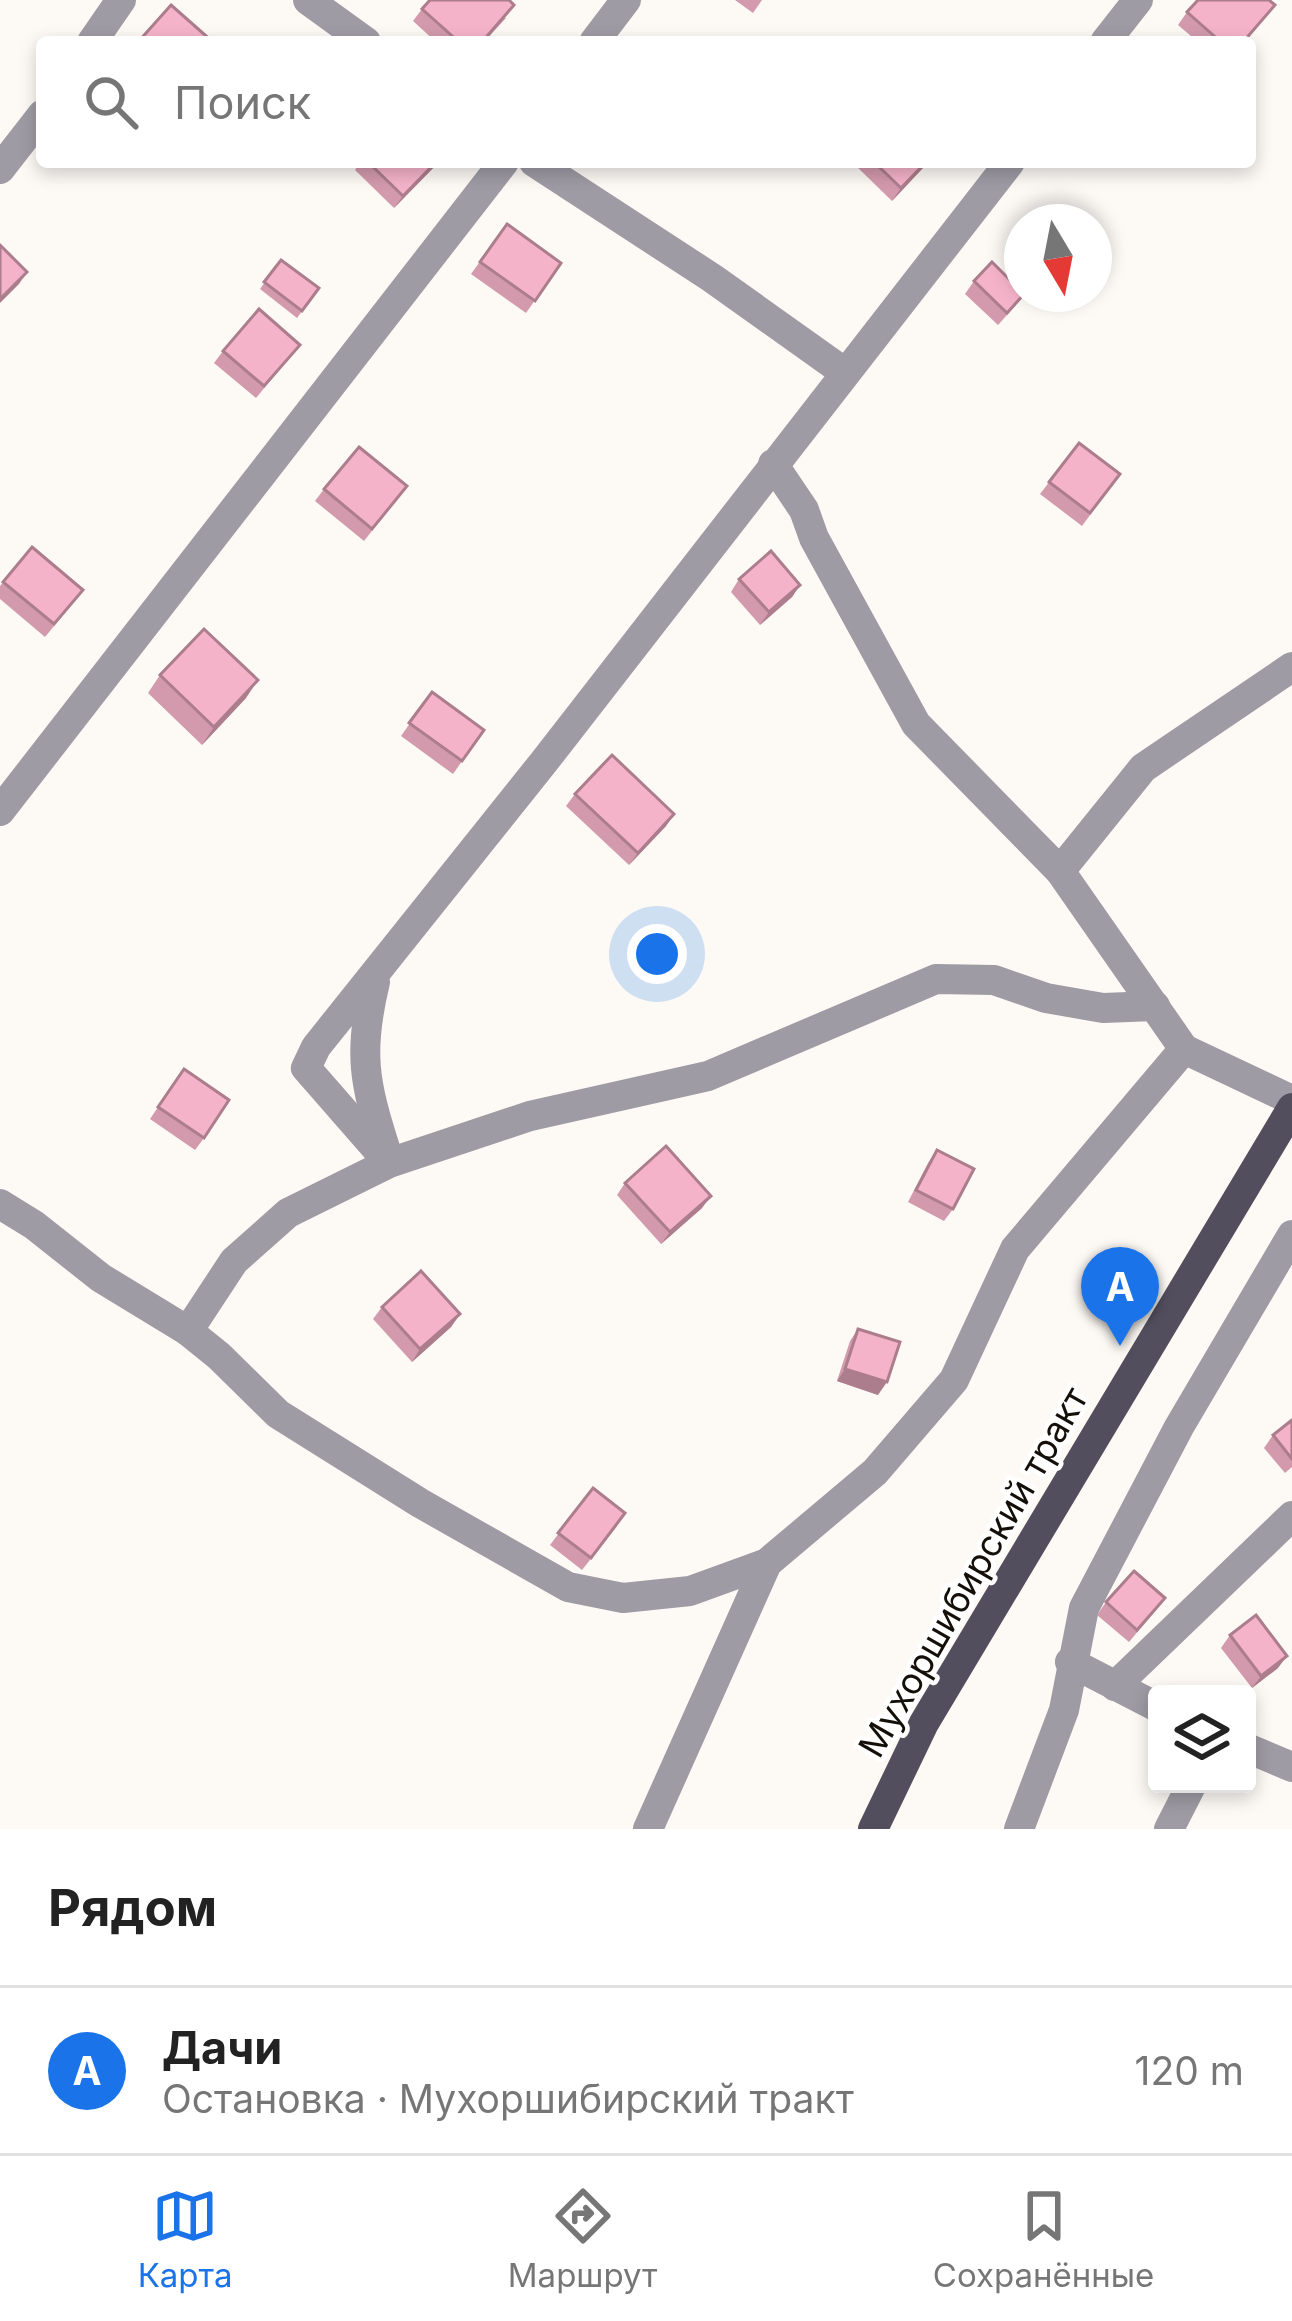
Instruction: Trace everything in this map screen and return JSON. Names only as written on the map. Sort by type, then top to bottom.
[{"type":"main road","name":"Мухоршибирский тракт","points":[[873,1829],[924,1723],[1290,1115]]},
{"type":"street","points":[[96,36],[121,0]]},
{"type":"street","points":[[308,0],[358,36]]},
{"type":"street","points":[[599,36],[626,0]]},
{"type":"street","points":[[1110,36],[1138,0]]},
{"type":"street","points":[[0,169],[36,124]]},
{"type":"street","points":[[0,811],[499,168]]},
{"type":"street","points":[[543,168],[712,278],[844,372]]},
{"type":"street","points":[[389,1163],[307,1068],[316,1047],[1005,168]]},
{"type":"street","points":[[773,464],[804,510],[814,538],[916,724],[1060,871],[1184,1049],[1290,1115]]},
{"type":"street","points":[[1060,871],[1143,768],[1292,667]]},
{"type":"street","points":[[379,969],[363,1030],[368,1095],[389,1163]]},
{"type":"street","points":[[188,1331],[234,1261],[288,1214],[389,1163],[530,1116],[708,1076],[936,979],[994,980],[1046,998],[1103,1008],[1154,1006]]},
{"type":"street","points":[[0,1204],[101,1278],[188,1331],[278,1414],[420,1503],[568,1587],[623,1598],[690,1591],[766,1563],[875,1472],[954,1379],[1015,1249],[1184,1049]]},
{"type":"street","points":[[1019,1829],[1064,1710],[1084,1608],[1129,1518],[1292,1235]]},
{"type":"street","points":[[1114,1686],[1292,1516]]},
{"type":"street","points":[[648,1829],[766,1563]]},
{"type":"street","points":[[1070,1662],[1148,1703]]},
{"type":"street","points":[[1256,1752],[1292,1767]]},
{"type":"street","points":[[1168,1829],[1187,1793]]},
{"type":"building","points":[[430,0],[509,0],[514,5],[487,36],[452,36],[422,9]]},
{"type":"building","points":[[1198,0],[1269,0],[1275,5],[1248,36],[1214,36],[1187,12]]},
{"type":"building","points":[[171,5],[206,36],[143,36]]},
{"type":"building","points":[[374,168],[430,168],[403,196]]},
{"type":"building","points":[[880,168],[920,168],[901,188]]},
{"type":"building","points":[[507,224],[561,263],[535,301],[480,262]]},
{"type":"building","points":[[0,245],[27,272],[0,299]]},
{"type":"building","points":[[281,260],[319,288],[302,311],[264,282]]},
{"type":"building","points":[[992,262],[1004,274],[1004,310],[974,281]]},
{"type":"building","points":[[259,309],[300,345],[264,386],[223,351]]},
{"type":"building","points":[[1079,443],[1120,474],[1090,513],[1049,482]]},
{"type":"building","points":[[359,447],[407,486],[372,529],[324,489]]},
{"type":"building","points":[[32,547],[83,590],[54,624],[3,582]]},
{"type":"building","points":[[771,551],[800,585],[769,612],[739,579]]},
{"type":"building","points":[[204,629],[258,680],[214,727],[160,675]]},
{"type":"building","points":[[432,692],[484,730],[462,761],[409,723]]},
{"type":"building","points":[[612,755],[674,814],[638,853],[575,794]]},
{"type":"building","points":[[184,1069],[229,1100],[204,1138],[158,1107]]},
{"type":"building","points":[[666,1146],[711,1196],[670,1232],[625,1183]]},
{"type":"building","points":[[937,1150],[974,1169],[953,1209],[916,1190]]},
{"type":"building","points":[[421,1271],[460,1314],[420,1349],[382,1307]]},
{"type":"building","points":[[858,1329],[900,1342],[887,1382],[845,1369]]},
{"type":"building","points":[[1292,1420],[1292,1459],[1273,1435]]},
{"type":"building","points":[[593,1488],[625,1513],[591,1558],[558,1533]]},
{"type":"building","points":[[1134,1571],[1165,1598],[1137,1630],[1106,1602]]},
{"type":"building","points":[[1256,1615],[1287,1656],[1261,1676],[1230,1635]]},
{"type":"place","name":"Дачи","points":[[1120,1346]]}]
